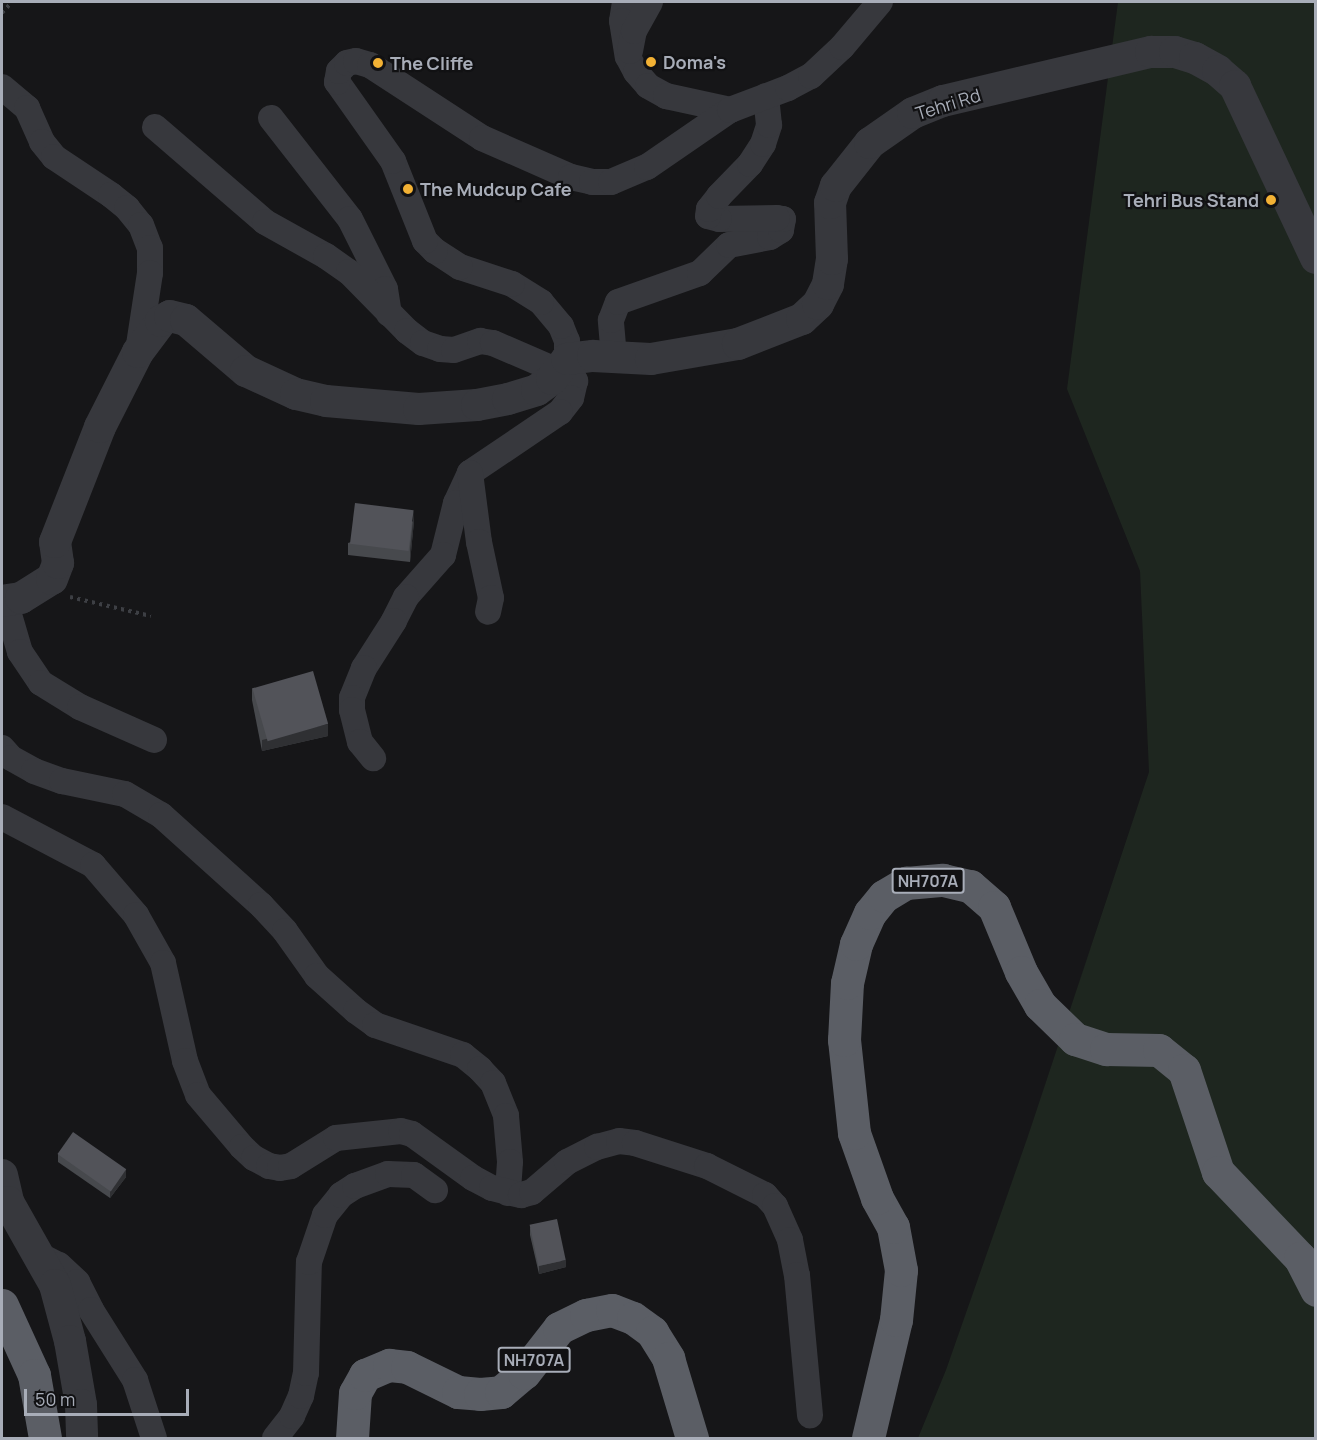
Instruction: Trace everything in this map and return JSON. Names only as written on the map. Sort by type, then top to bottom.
[{"type":"highway","name":"NH707A","points":[[868,1438],[896,1320],[901,1270],[893,1227],[877,1198],[854,1133],[844,1040],[847,983],[856,944],[870,913],[884,896],[906,883],[943,880],[970,886],[994,907],[1021,972],[1040,1005],[1075,1040],[1106,1049],[1159,1050],[1184,1070],[1218,1172],[1300,1258],[1316,1290]]},
{"type":"highway","points":[[2,1305],[34,1375],[45,1438]]},
{"type":"highway","name":"NH707A","points":[[352,1438],[355,1393],[365,1375],[389,1365],[407,1367],[458,1392],[480,1394],[501,1392],[524,1373],[559,1328],[586,1315],[612,1310],[633,1318],[652,1332],[663,1349],[668,1358],[692,1438]]},
{"type":"street","points":[[625,2],[622,21],[628,57],[636,72],[648,86],[666,96],[730,110]]},
{"type":"street","points":[[628,57],[634,31],[651,2]]},
{"type":"street","points":[[154,740],[80,706],[41,683],[20,652],[3,601],[21,598],[52,579],[58,563],[55,542],[100,427],[138,352],[161,321],[170,316],[186,320],[246,371],[296,394],[326,401],[419,409],[508,399],[537,390],[563,365],[567,341],[561,326],[541,302],[512,284],[460,267],[435,251],[425,241],[393,161],[337,82],[339,71],[347,63],[357,61],[370,65],[470,131],[571,177],[591,182],[611,182],[647,167],[730,110],[788,88],[812,76],[842,47],[880,2]]},
{"type":"street","name":"Tehri Rd","points":[[563,365],[614,357],[651,359],[707,351],[738,344],[802,319],[811,312],[828,284],[832,260],[830,202],[836,186],[870,143],[913,113],[943,101],[1151,52],[1174,52],[1195,58],[1218,70],[1234,86],[1316,258]]},
{"type":"street","points":[[2,87],[27,108],[42,142],[54,157],[111,195],[127,208],[141,225],[150,248],[150,273],[138,352]]},
{"type":"street","points":[[614,357],[611,320],[618,302],[700,273],[729,244],[770,237],[781,230],[783,219],[719,219],[708,216],[709,209],[750,164],[763,144],[769,125],[766,96]]},
{"type":"street","points":[[271,118],[350,219],[385,289],[390,314]]},
{"type":"street","points":[[155,127],[266,222],[326,256],[349,272],[390,314],[423,343],[440,349],[454,350],[480,341],[493,343],[563,365],[575,381],[571,398],[560,412],[470,473],[456,503],[443,555],[406,597],[394,621],[364,668],[352,698],[354,727],[360,742],[373,758]]},
{"type":"street","points":[[470,473],[478,542],[490,598],[488,612]]},
{"type":"street","points":[[5,755],[34,771],[62,781],[125,794],[161,814],[261,905],[285,931],[317,976],[356,1011],[375,1025],[463,1055],[480,1069],[493,1083],[506,1116],[510,1162],[508,1193]]},
{"type":"street","points":[[2,817],[93,865],[136,915],[163,963],[185,1061],[198,1095],[220,1124],[254,1158],[280,1168],[291,1166],[336,1138],[401,1131],[412,1134],[473,1178],[508,1193],[521,1195],[532,1192],[567,1162],[597,1147],[619,1141],[635,1143],[707,1166],[765,1195],[775,1206],[790,1240],[797,1275],[810,1415]]},
{"type":"street","points":[[275,1438],[292,1416],[301,1396],[306,1373],[309,1262],[325,1215],[342,1195],[355,1186],[388,1174],[414,1175],[435,1190]]},
{"type":"street","points":[[2,1175],[9,1202],[55,1285],[70,1341],[81,1405],[82,1438]]},
{"type":"street","points":[[39,1256],[59,1265],[77,1282],[91,1310],[135,1380],[154,1438]]},
{"type":"path","points":[[2,13],[12,2]]},
{"type":"path","points":[[62,596],[151,616]]},
{"type":"shaded area","points":[[1118,2],[1315,2],[1315,1438],[918,1438],[946,1370],[1028,1136],[1149,772],[1140,571],[1067,389]]},
{"type":"building","points":[[355,503],[414,510],[409,551],[350,544]]},
{"type":"building","points":[[313,671],[328,724],[268,741],[252,688]]},
{"type":"building","points":[[73,1132],[126,1169],[111,1191],[58,1154]]},
{"type":"building","points":[[557,1219],[566,1260],[538,1266],[530,1225]]},
{"type":"place","name":"Doma's","points":[[651,62]]},
{"type":"place","name":"The Cliffe","points":[[378,63]]},
{"type":"place","name":"The Mudcup Cafe","points":[[408,189]]},
{"type":"place","name":"Tehri Bus Stand","points":[[1271,200]]}]
